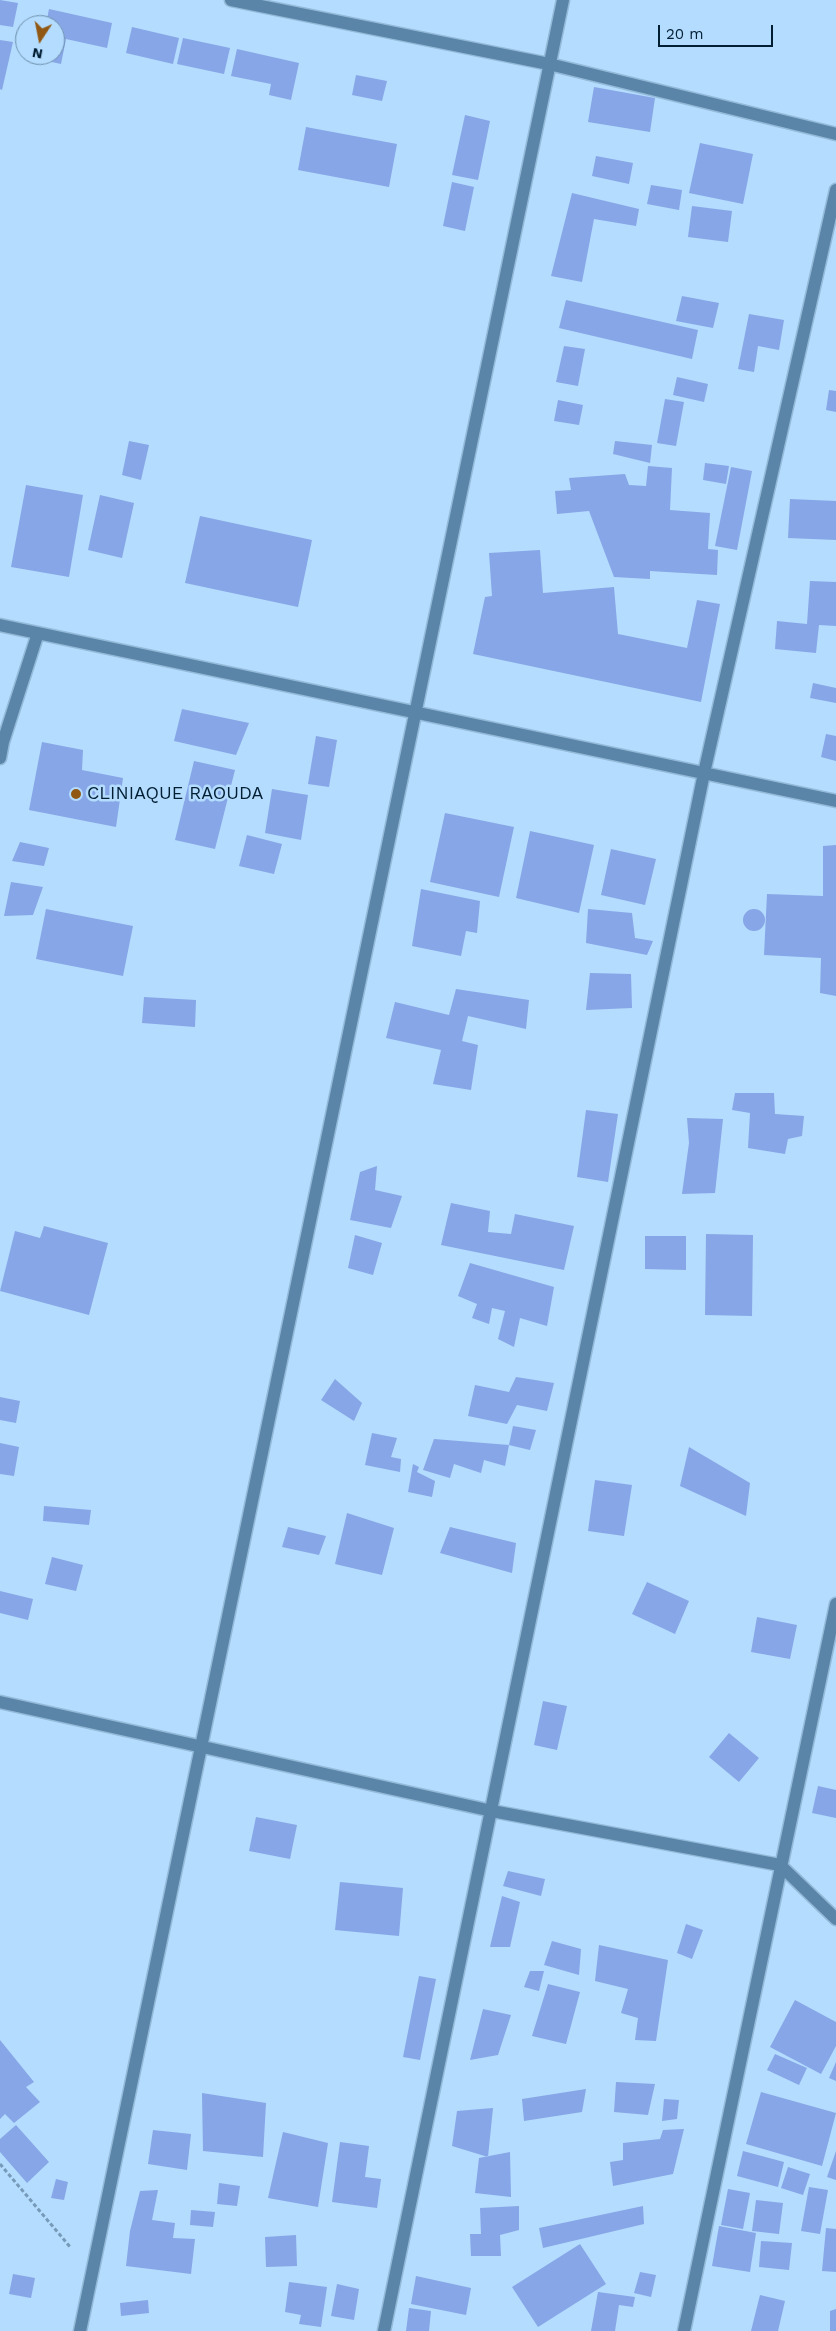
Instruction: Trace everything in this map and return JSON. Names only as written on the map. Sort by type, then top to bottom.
[{"type":"street","points":[[231,0],[549,64],[836,134]]},
{"type":"street","points":[[80,2331],[563,0]]},
{"type":"street","points":[[384,2331],[704,773],[836,190]]},
{"type":"street","points":[[0,625],[836,801]]},
{"type":"street","points":[[0,758],[3,742],[38,633]]},
{"type":"street","points":[[684,2331],[836,1604]]},
{"type":"street","points":[[0,1702],[492,1811],[780,1865],[836,1919]]},
{"type":"path","points":[[0,2164],[92,2273]]},
{"type":"building","points":[[0,0],[18,3],[13,27],[0,25]]},
{"type":"building","points":[[49,9],[112,23],[107,48],[66,39],[65,44],[65,15],[48,15]]},
{"type":"building","points":[[132,27],[179,38],[173,64],[126,53]]},
{"type":"building","points":[[183,38],[230,48],[224,74],[177,64]]},
{"type":"building","points":[[0,40],[13,42],[2,90],[0,89]]},
{"type":"building","points":[[237,49],[299,63],[291,100],[269,95],[271,84],[231,76]]},
{"type":"building","points":[[356,75],[387,81],[382,101],[352,95]]},
{"type":"building","points":[[594,87],[655,98],[650,132],[588,122]]},
{"type":"building","points":[[465,115],[490,121],[478,180],[452,175]]},
{"type":"building","points":[[306,127],[397,144],[389,187],[298,170]]},
{"type":"building","points":[[700,143],[753,154],[743,204],[689,193]]},
{"type":"building","points":[[596,156],[633,163],[629,184],[592,176]]},
{"type":"building","points":[[452,182],[474,187],[465,231],[443,226]]},
{"type":"building","points":[[651,185],[682,190],[679,210],[647,204]]},
{"type":"building","points":[[572,193],[639,209],[636,226],[594,219],[582,282],[551,276]]},
{"type":"building","points":[[692,206],[732,211],[728,242],[688,237]]},
{"type":"building","points":[[682,296],[719,303],[713,328],[676,321]]},
{"type":"building","points":[[566,300],[698,330],[692,359],[559,328]]},
{"type":"building","points":[[749,314],[784,320],[779,350],[758,346],[754,372],[738,369]]},
{"type":"building","points":[[564,346],[585,349],[578,386],[556,382]]},
{"type":"building","points":[[677,377],[708,384],[704,402],[673,395]]},
{"type":"building","points":[[829,390],[836,391],[836,412],[826,410]]},
{"type":"building","points":[[665,399],[684,402],[676,446],[657,443]]},
{"type":"building","points":[[558,400],[583,405],[579,425],[554,421]]},
{"type":"building","points":[[129,441],[149,445],[141,480],[122,475]]},
{"type":"building","points":[[615,441],[652,445],[650,463],[613,454]]},
{"type":"building","points":[[705,463],[729,466],[726,484],[703,480]]},
{"type":"building","points":[[648,466],[672,468],[670,510],[710,513],[708,549],[718,550],[717,575],[650,571],[650,579],[614,577],[589,511],[557,514],[555,491],[571,490],[569,478],[625,474],[629,485],[646,486]]},
{"type":"building","points":[[731,467],[752,471],[737,550],[715,546]]},
{"type":"building","points":[[26,485],[83,495],[69,577],[11,567]]},
{"type":"building","points":[[100,495],[134,503],[122,558],[88,550]]},
{"type":"building","points":[[790,499],[836,501],[836,540],[788,538]]},
{"type":"building","points":[[200,516],[312,540],[298,607],[185,583]]},
{"type":"building","points":[[540,550],[543,593],[614,587],[618,634],[687,648],[697,600],[720,604],[701,702],[473,654],[485,597],[492,596],[489,553]]},
{"type":"building","points":[[810,581],[836,582],[836,626],[819,625],[816,653],[775,649],[777,621],[807,624]]},
{"type":"building","points":[[813,683],[836,688],[836,703],[810,698]]},
{"type":"building","points":[[182,709],[249,723],[236,755],[174,741]]},
{"type":"building","points":[[826,734],[836,736],[836,761],[821,757]]},
{"type":"building","points":[[316,736],[337,740],[329,787],[308,784]]},
{"type":"building","name":"CLINIAQUE RAOUDA","points":[[42,742],[83,750],[82,770],[123,778],[116,827],[29,810]]},
{"type":"building","points":[[194,761],[235,770],[215,849],[175,840]]},
{"type":"building","points":[[272,789],[308,795],[301,840],[265,833]]},
{"type":"building","points":[[445,813],[514,827],[499,897],[430,882]]},
{"type":"building","points":[[530,831],[594,845],[579,913],[516,898]]},
{"type":"building","points":[[247,835],[282,844],[274,874],[239,866]]},
{"type":"building","points":[[20,842],[49,848],[44,866],[12,861]]},
{"type":"building","points":[[836,845],[836,996],[820,993],[821,958],[764,955],[767,894],[823,896],[823,846]]},
{"type":"building","points":[[611,849],[656,859],[645,905],[601,895]]},
{"type":"building","points":[[11,882],[43,887],[33,915],[4,916]]},
{"type":"building","points":[[421,889],[480,901],[477,933],[466,931],[461,956],[412,946]]},
{"type":"building","points":[[46,909],[133,926],[123,976],[36,959]]},
{"type":"building","points":[[588,909],[632,913],[635,938],[653,941],[647,955],[586,943]]},
{"type":"building","points":[[754,909],[762,912],[765,920],[762,928],[754,931],[746,928],[743,920],[746,912]]},
{"type":"building","points":[[590,973],[631,974],[632,1008],[586,1010]]},
{"type":"building","points":[[456,989],[529,1000],[526,1029],[468,1016],[462,1041],[478,1045],[471,1090],[433,1084],[441,1050],[386,1038],[395,1002],[449,1015]]},
{"type":"building","points":[[144,997],[196,1000],[195,1027],[142,1023]]},
{"type":"building","points":[[735,1093],[774,1093],[775,1114],[804,1116],[802,1136],[788,1139],[785,1154],[748,1148],[750,1113],[732,1110]]},
{"type":"building","points":[[586,1110],[618,1114],[608,1182],[577,1177]]},
{"type":"building","points":[[687,1118],[723,1119],[715,1193],[682,1194],[689,1143]]},
{"type":"building","points":[[377,1166],[375,1190],[402,1196],[391,1228],[350,1220],[360,1172]]},
{"type":"building","points":[[451,1203],[490,1211],[488,1232],[511,1234],[515,1214],[574,1226],[564,1270],[441,1245]]},
{"type":"building","points":[[44,1226],[108,1243],[89,1315],[0,1291],[15,1231],[40,1238]]},
{"type":"building","points":[[706,1234],[753,1235],[752,1316],[705,1315]]},
{"type":"building","points":[[355,1235],[382,1243],[373,1275],[348,1268]]},
{"type":"building","points":[[645,1236],[686,1236],[686,1270],[645,1269]]},
{"type":"building","points":[[470,1263],[554,1287],[547,1326],[520,1318],[514,1347],[498,1339],[505,1311],[492,1308],[489,1324],[472,1318],[477,1304],[458,1296]]},
{"type":"building","points":[[516,1377],[554,1383],[547,1411],[517,1405],[507,1424],[468,1416],[475,1385],[509,1392]]},
{"type":"building","points":[[335,1379],[362,1403],[354,1421],[321,1400]]},
{"type":"building","points":[[0,1397],[20,1401],[16,1423],[0,1420]]},
{"type":"building","points":[[513,1426],[536,1430],[530,1450],[509,1445]]},
{"type":"building","points":[[372,1433],[397,1438],[391,1457],[401,1459],[400,1472],[365,1465]]},
{"type":"building","points":[[434,1439],[509,1445],[505,1466],[484,1460],[481,1473],[454,1464],[450,1478],[423,1470]]},
{"type":"building","points":[[0,1443],[19,1447],[14,1476],[0,1474]]},
{"type":"building","points":[[689,1447],[750,1483],[746,1516],[680,1486]]},
{"type":"building","points":[[413,1464],[419,1467],[417,1472],[435,1481],[432,1497],[408,1492]]},
{"type":"building","points":[[595,1480],[632,1485],[624,1536],[588,1531]]},
{"type":"building","points":[[44,1506],[91,1510],[89,1525],[43,1521]]},
{"type":"building","points":[[347,1513],[394,1528],[382,1575],[335,1564]]},
{"type":"building","points":[[288,1527],[326,1536],[319,1555],[282,1547]]},
{"type":"building","points":[[450,1527],[516,1543],[512,1573],[440,1553]]},
{"type":"building","points":[[52,1557],[83,1565],[76,1591],[45,1584]]},
{"type":"building","points":[[647,1582],[689,1601],[675,1634],[632,1614]]},
{"type":"building","points":[[0,1591],[33,1599],[28,1620],[0,1613]]},
{"type":"building","points":[[757,1617],[797,1625],[790,1659],[751,1652]]},
{"type":"building","points":[[543,1701],[567,1706],[557,1750],[534,1745]]},
{"type":"building","points":[[729,1733],[759,1758],[739,1782],[709,1757]]},
{"type":"building","points":[[818,1786],[836,1790],[836,1818],[812,1813]]},
{"type":"building","points":[[256,1817],[297,1825],[290,1859],[249,1851]]},
{"type":"building","points":[[508,1871],[545,1879],[541,1896],[503,1886]]},
{"type":"building","points":[[340,1882],[403,1888],[399,1936],[335,1930]]},
{"type":"building","points":[[502,1896],[520,1902],[510,1947],[490,1947]]},
{"type":"building","points":[[686,1924],[703,1930],[692,1959],[677,1953]]},
{"type":"building","points":[[552,1941],[581,1949],[579,1975],[544,1965]]},
{"type":"building","points":[[599,1945],[668,1960],[656,2041],[635,2040],[638,2018],[621,2013],[628,1989],[595,1981]]},
{"type":"building","points":[[530,1971],[544,1971],[539,1991],[524,1987]]},
{"type":"building","points":[[419,1976],[436,1979],[420,2060],[403,2057]]},
{"type":"building","points":[[548,1984],[580,1992],[566,2044],[532,2036]]},
{"type":"building","points":[[795,2000],[836,2022],[836,2046],[821,2074],[770,2047]]},
{"type":"building","points":[[483,2009],[511,2015],[498,2055],[470,2060]]},
{"type":"building","points":[[0,2040],[34,2082],[26,2087],[40,2102],[14,2123],[5,2114],[0,2119]]},
{"type":"building","points":[[775,2054],[807,2068],[799,2085],[767,2070]]},
{"type":"building","points":[[836,2062],[836,2081],[829,2078]]},
{"type":"building","points":[[616,2082],[655,2084],[648,2115],[614,2112]]},
{"type":"building","points":[[586,2089],[582,2112],[524,2121],[522,2099]]},
{"type":"building","points":[[761,2092],[836,2113],[822,2166],[746,2144]]},
{"type":"building","points":[[202,2093],[266,2103],[263,2157],[203,2151]]},
{"type":"building","points":[[664,2099],[679,2100],[677,2119],[662,2121]]},
{"type":"building","points":[[493,2108],[488,2157],[452,2146],[457,2111]]},
{"type":"building","points":[[16,2125],[49,2162],[27,2183],[0,2152],[0,2139]]},
{"type":"building","points":[[684,2129],[673,2174],[613,2186],[610,2162],[623,2160],[623,2143],[660,2139],[663,2130]]},
{"type":"building","points":[[153,2130],[191,2134],[187,2170],[148,2164]]},
{"type":"building","points":[[283,2132],[328,2143],[318,2207],[268,2198]]},
{"type":"building","points":[[340,2142],[369,2146],[365,2177],[381,2179],[377,2208],[332,2202]]},
{"type":"building","points":[[743,2151],[784,2162],[778,2187],[737,2176]]},
{"type":"building","points":[[836,2151],[836,2180],[827,2177]]},
{"type":"building","points":[[510,2152],[511,2197],[475,2193],[479,2158]]},
{"type":"building","points":[[788,2167],[810,2174],[803,2195],[781,2188]]},
{"type":"building","points":[[56,2179],[68,2182],[64,2200],[51,2198]]},
{"type":"building","points":[[219,2183],[240,2186],[237,2206],[217,2204]]},
{"type":"building","points":[[809,2187],[828,2190],[820,2234],[801,2231]]},
{"type":"building","points":[[728,2189],[750,2193],[743,2229],[721,2225]]},
{"type":"building","points":[[158,2190],[152,2220],[175,2223],[173,2238],[195,2239],[191,2274],[126,2266],[130,2231],[140,2191]]},
{"type":"building","points":[[756,2200],[783,2203],[779,2234],[752,2231]]},
{"type":"building","points":[[519,2206],[519,2230],[500,2235],[501,2256],[471,2256],[470,2234],[481,2234],[480,2208]]},
{"type":"building","points":[[643,2206],[644,2224],[543,2248],[539,2228]]},
{"type":"building","points":[[191,2210],[215,2212],[213,2227],[190,2225]]},
{"type":"building","points":[[719,2226],[756,2233],[750,2272],[712,2266]]},
{"type":"building","points":[[826,2228],[836,2229],[836,2272],[822,2271]]},
{"type":"building","points":[[296,2235],[297,2266],[266,2267],[265,2237]]},
{"type":"building","points":[[761,2241],[792,2243],[789,2270],[759,2267]]},
{"type":"building","points":[[580,2244],[606,2284],[538,2327],[512,2287]]},
{"type":"building","points":[[640,2272],[656,2275],[651,2297],[634,2293]]},
{"type":"building","points":[[13,2274],[35,2278],[31,2298],[9,2294]]},
{"type":"building","points":[[416,2276],[471,2288],[466,2315],[411,2304]]},
{"type":"building","points":[[289,2282],[327,2287],[321,2327],[299,2324],[301,2315],[285,2312]]},
{"type":"building","points":[[337,2284],[359,2289],[354,2320],[331,2316]]},
{"type":"building","points":[[598,2292],[635,2297],[633,2307],[619,2305],[615,2331],[591,2331]]},
{"type":"building","points":[[760,2295],[785,2301],[778,2331],[751,2331]]},
{"type":"building","points":[[148,2300],[149,2313],[121,2316],[120,2303]]},
{"type":"building","points":[[409,2308],[431,2311],[429,2331],[406,2331]]},
{"type":"building","points":[[836,2309],[836,2331],[830,2331],[830,2311]]},
{"type":"place","name":"CLINIAQUE RAOUDA","points":[[76,794]]}]
